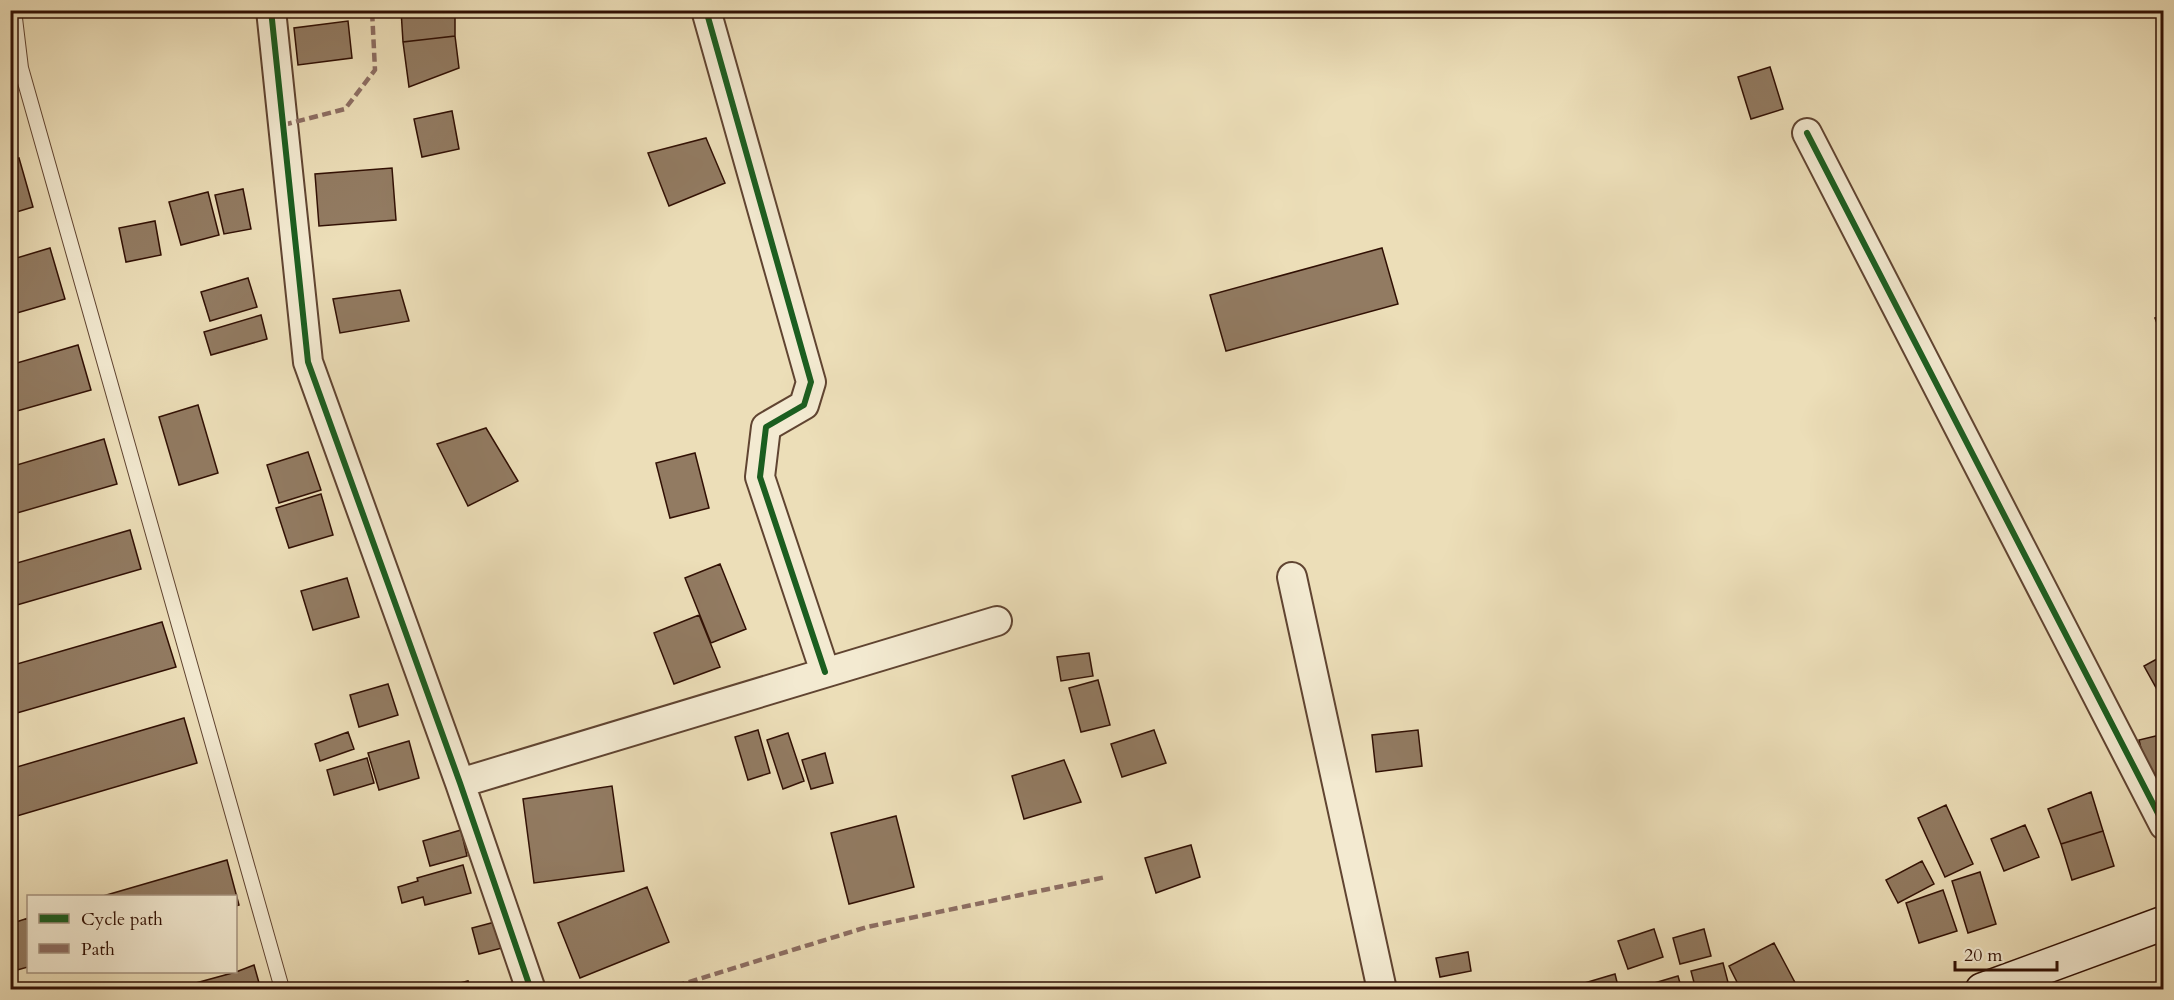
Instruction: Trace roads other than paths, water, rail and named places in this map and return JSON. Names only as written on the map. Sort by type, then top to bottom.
[{"type":"street","points":[[271,10],[308,362],[460,783],[531,990]]},
{"type":"street","points":[[706,10],[811,382],[804,405],[766,427],[760,477],[825,672]]},
{"type":"street","points":[[1807,133],[2163,825]]},
{"type":"street","points":[[1292,577],[1382,990]]},
{"type":"street","points":[[460,783],[997,621]]},
{"type":"street","points":[[1982,990],[2163,923]]},
{"type":"lane","points":[[14,10],[24,79],[281,985]]}]
